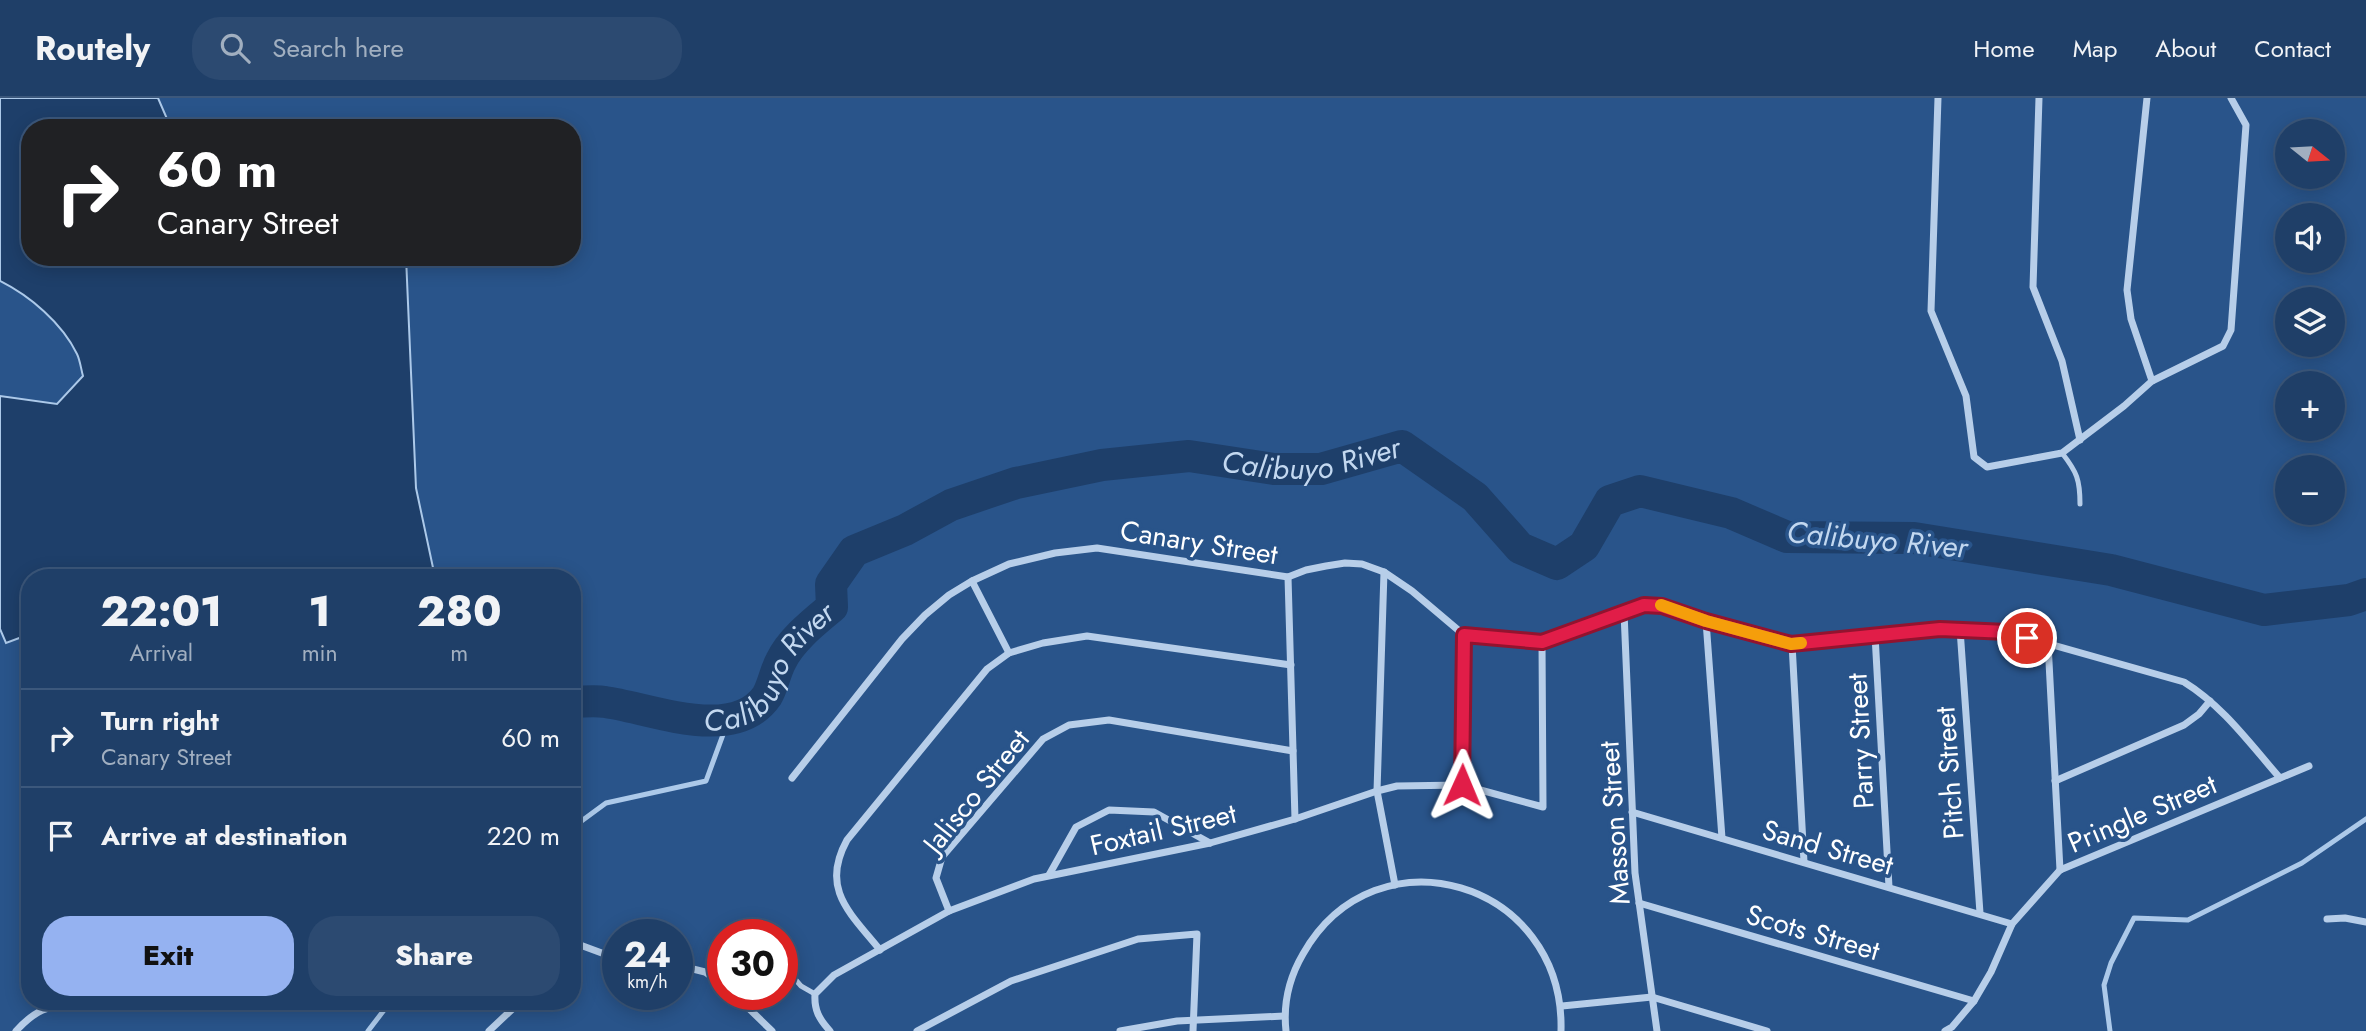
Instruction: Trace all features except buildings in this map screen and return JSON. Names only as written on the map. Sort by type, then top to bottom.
[{"type":"street","points":[[1938,98],[1931,311],[1966,396],[1974,457],[1987,467],[2062,453],[2152,381],[2223,346],[2231,330],[2246,125],[2231,98]]},
{"type":"street","points":[[2039,98],[2033,286],[2062,361],[2080,440]]},
{"type":"street","points":[[2147,98],[2127,290],[2131,319],[2152,381]]},
{"type":"street","name":"Canary Street","points":[[792,778],[901,639],[949,595],[1009,564],[1031,558],[1097,548],[1288,577],[1306,570],[1345,563],[1362,564],[1384,572],[1412,591],[1464,635]]},
{"type":"street","points":[[1384,572],[1377,790],[1395,885]]},
{"type":"street","points":[[1288,577],[1295,819]]},
{"type":"street","points":[[972,581],[1009,653]]},
{"type":"street","points":[[1462,785],[1464,635],[1542,642],[1644,605],[1662,606],[1791,644],[1940,629],[2007,632],[2048,643],[2184,682],[2223,712],[2280,778]]},
{"type":"street","name":"Masson Street","points":[[1623,612],[1635,873],[1657,1031]]},
{"type":"street","points":[[1706,621],[1722,838]]},
{"type":"street","name":"Pitch Street","points":[[1960,629],[1980,914]]},
{"type":"street","name":"Parry Street","points":[[1875,635],[1889,887]]},
{"type":"street","points":[[880,950],[845,907],[838,893],[835,876],[838,857],[847,841],[987,669],[1009,653],[1043,643],[1087,636],[1291,665]]},
{"type":"street","name":"Foxtail Street","points":[[815,994],[834,975],[949,911],[1034,878],[1210,843],[1295,819],[1377,790],[1418,785],[1462,785],[1543,807],[1542,642]]},
{"type":"street","points":[[2048,643],[2060,870]]},
{"type":"street","points":[[1791,644],[1804,862]]},
{"type":"street","points":[[2055,781],[2184,725],[2210,701]]},
{"type":"street","name":"Jalisco Street","points":[[949,911],[936,878],[942,857],[1043,739],[1069,724],[1109,720],[1293,751]]},
{"type":"street","name":"Pringle Street","points":[[1945,1031],[1975,1002],[1992,972],[2012,924],[2060,870],[2309,766]]},
{"type":"street","points":[[1049,875],[1076,827],[1109,810],[1154,812],[1210,843]]},
{"type":"street","name":"Sand Street","points":[[1632,812],[2012,924]]},
{"type":"street","points":[[1286,1031],[1284,1016],[1296,967],[1311,940],[1331,918],[1355,900],[1395,885],[1434,882],[1472,890],[1505,909],[1533,935],[1547,957],[1556,981],[1562,1006],[1561,1031]]},
{"type":"street","name":"Scots Street","points":[[1639,903],[1975,1002]]},
{"type":"street","points":[[2327,919],[2345,918],[2366,922]]},
{"type":"street","points":[[917,1031],[1011,981],[1138,939],[1197,934],[1192,1031]]},
{"type":"street","points":[[581,945],[602,953]]},
{"type":"street","points":[[815,994],[814,1007],[830,1031]]},
{"type":"street","points":[[1562,1006],[1653,997],[1767,1031]]},
{"type":"street","points":[[16,1031],[30,1015],[41,1010]]},
{"type":"street","points":[[489,1031],[512,1010]]},
{"type":"street","points":[[750,1010],[772,1031]]},
{"type":"street","points":[[1120,1031],[1192,1020],[1284,1016]]},
{"type":"lane","points":[[2062,453],[2076,472],[2080,486],[2080,504]]},
{"type":"lane","points":[[798,983],[815,994]]},
{"type":"water","points":[[0,98],[158,98],[167,119],[21,119],[21,266],[406,266],[416,488],[433,569],[21,569],[21,637],[6,643],[0,629],[0,396],[57,404],[83,376],[77,354],[54,321],[23,294],[0,281]]},
{"type":"waterway","name":"Calibuyo River","points":[[581,702],[624,705],[690,719],[713,721],[734,718],[752,710],[767,696],[785,653],[832,607],[831,584],[854,551],[905,530],[951,505],[1016,483],[1102,465],[1189,456],[1274,469],[1321,469],[1402,446],[1475,497],[1520,548],[1557,564],[1584,546],[1610,501],[1640,491],[1731,513],[1787,537],[1914,538],[2111,570],[2264,610],[2349,600],[2366,594]]},
{"type":"waterway","points":[[581,821],[606,803],[706,781],[728,721]]},
{"type":"waterway","points":[[2110,1031],[2104,985],[2111,963],[2134,918],[2188,920],[2302,863],[2366,819]]},
{"type":"waterway","points":[[368,1031],[384,1010]]},
{"type":"slow traffic","points":[[1661,605],[1706,621],[1791,644],[1801,643]]},
{"type":"route","points":[[1462,785],[1464,635],[1542,642],[1644,605],[1682,611],[1706,621],[1791,644],[1940,629],[2007,632],[2027,638]]}]
